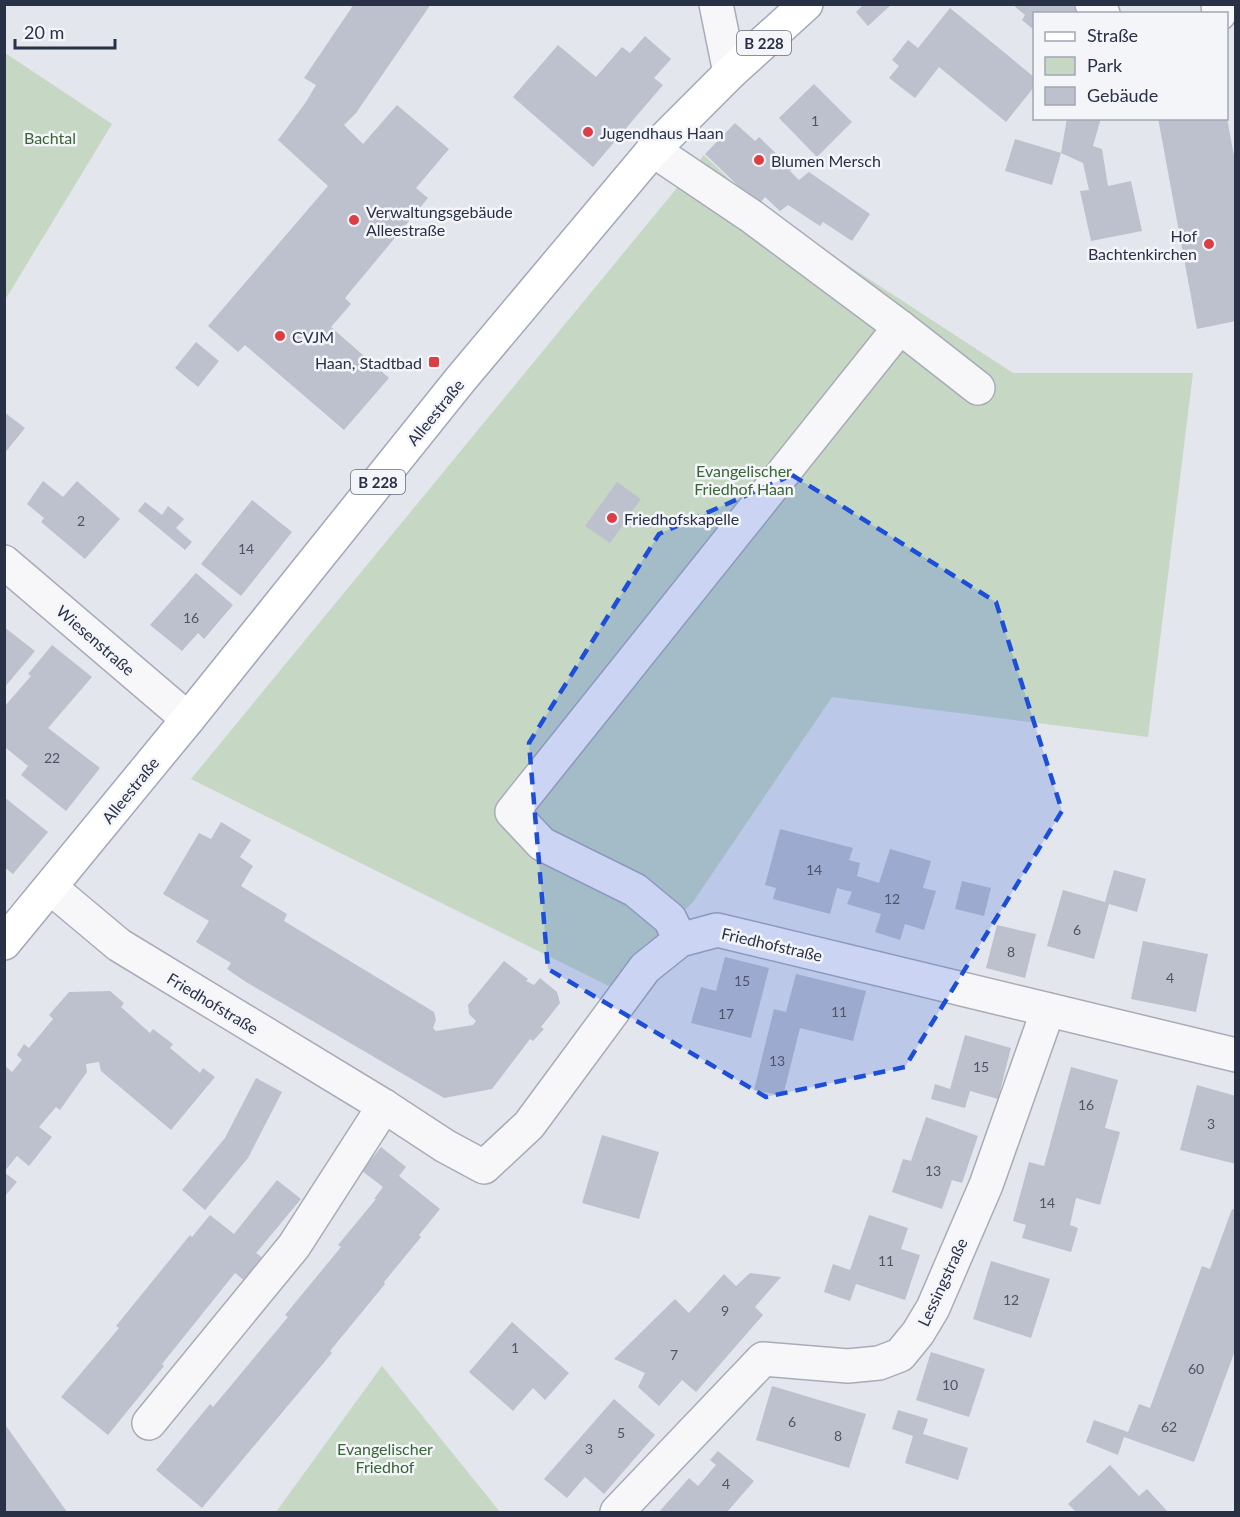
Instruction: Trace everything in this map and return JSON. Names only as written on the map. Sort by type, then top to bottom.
[{"type":"main road","name":"Alleestraße","points":[[4,943],[188,719],[460,380],[653,150],[796,7]]},
{"type":"street","points":[[716,4],[730,73]]},
{"type":"street","points":[[1229,4],[1236,7]]},
{"type":"street","points":[[653,150],[751,216],[978,388]]},
{"type":"street","points":[[680,940],[670,919],[635,890],[542,844],[512,812],[900,327]]},
{"type":"street","name":"Wiesenstraße","points":[[4,562],[188,719]]},
{"type":"street","name":"Friedhofstraße","points":[[51,888],[119,945],[384,1106],[445,1146],[484,1167],[530,1125],[645,968],[680,940],[717,930],[1236,1055]]},
{"type":"street","name":"Lessingstraße","points":[[617,1512],[763,1359],[848,1366],[879,1363],[900,1355],[918,1333],[933,1308],[982,1195],[1048,1010]]},
{"type":"street","points":[[149,1424],[294,1246],[384,1106]]},
{"type":"highlighted area","points":[[792,475],[996,602],[1062,811],[905,1067],[766,1097],[548,969],[529,743],[659,534]]},
{"type":"green space","name":"Bachtal","points":[[5,53],[112,124],[5,300]]},
{"type":"green space","name":"Evangelischer Friedhof Haan","points":[[704,155],[757,206],[1013,373],[1193,373],[1148,737],[832,697],[693,902],[609,986],[191,779]]},
{"type":"green space","name":"Evangelischer Friedhof","points":[[382,1366],[500,1512],[276,1512]]},
{"type":"building","points":[[354,4],[431,4],[356,113],[344,125],[363,144],[397,105],[449,149],[416,188],[428,198],[345,298],[351,304],[331,327],[389,378],[344,430],[245,345],[238,352],[208,326],[328,186],[278,140],[316,85],[304,78]]},
{"type":"building","points":[[864,4],[892,4],[868,26],[856,12]]},
{"type":"building","points":[[1012,4],[1080,4],[1090,12],[1033,12],[1033,29],[1022,20],[1025,15]]},
{"type":"building","points":[[950,8],[1033,76],[1033,88],[1006,122],[939,67],[915,98],[889,78],[899,66],[892,60],[908,40],[918,48]]},
{"type":"building","name":"Jugendhaus Haan","points":[[645,36],[671,59],[654,78],[663,85],[593,167],[513,97],[558,45],[596,77],[622,47],[630,53]]},
{"type":"building","points":[[814,84],[852,122],[817,157],[779,118]]},
{"type":"building","points":[[1067,120],[1100,120],[1093,146],[1102,149],[1108,186],[1131,181],[1142,231],[1091,241],[1080,191],[1089,190],[1083,163],[1061,153]]},
{"type":"building","name":"Hof Bachtenkirchen","points":[[1158,120],[1227,120],[1236,167],[1236,321],[1197,329]]},
{"type":"building","points":[[735,123],[755,141],[759,137],[792,169],[790,171],[799,180],[809,172],[870,214],[852,241],[823,222],[820,226],[788,205],[780,211],[765,197],[758,205],[705,154]]},
{"type":"building","points":[[1015,139],[1061,153],[1052,185],[1005,171]]},
{"type":"building","points":[[196,342],[219,361],[198,387],[175,368]]},
{"type":"building","points":[[4,412],[25,428],[4,454]]},
{"type":"building","points":[[43,481],[63,497],[77,481],[120,519],[85,559],[41,522],[44,518],[27,504]]},
{"type":"building","points":[[617,482],[641,499],[610,543],[585,526]]},
{"type":"building","points":[[252,500],[292,532],[241,596],[201,564]]},
{"type":"building","points":[[145,502],[162,515],[168,506],[184,519],[176,528],[192,542],[185,550],[138,511]]},
{"type":"building","points":[[196,573],[233,605],[204,639],[198,633],[182,651],[150,625]]},
{"type":"building","points":[[4,627],[35,651],[4,688]]},
{"type":"building","points":[[52,645],[92,677],[48,728],[100,768],[66,811],[21,775],[28,766],[6,748],[4,750],[4,707],[31,676],[28,674]]},
{"type":"building","points":[[4,797],[48,832],[13,874],[4,867]]},
{"type":"building","points":[[221,822],[251,840],[240,857],[253,866],[241,886],[287,914],[284,921],[434,1012],[436,1020],[433,1028],[436,1031],[473,1025],[476,1021],[469,1014],[468,1005],[504,961],[528,979],[526,981],[534,985],[540,978],[557,992],[560,1003],[541,1027],[544,1029],[533,1041],[530,1039],[492,1089],[444,1098],[246,982],[227,969],[231,963],[196,942],[209,921],[163,894],[199,833],[211,839]]},
{"type":"building","points":[[780,829],[853,848],[849,860],[860,863],[857,876],[879,883],[890,849],[931,861],[923,888],[936,891],[924,930],[905,924],[900,940],[875,932],[881,914],[847,904],[852,892],[837,888],[830,914],[773,899],[776,888],[765,885]]},
{"type":"building","points":[[1114,870],[1146,879],[1137,912],[1109,904],[1094,959],[1047,946],[1063,890],[1105,902]]},
{"type":"building","points":[[962,881],[991,888],[984,916],[955,909]]},
{"type":"building","points":[[997,925],[1036,934],[1025,978],[986,968]]},
{"type":"building","points":[[1143,941],[1208,954],[1196,1012],[1131,999]]},
{"type":"building","points":[[725,957],[769,968],[751,1038],[691,1023],[701,987],[716,991]]},
{"type":"building","points":[[796,974],[866,991],[853,1041],[800,1028],[783,1096],[754,1090],[774,1009],[786,1012]]},
{"type":"building","points":[[110,991],[124,1003],[121,1007],[150,1033],[153,1029],[173,1044],[170,1048],[200,1073],[203,1068],[215,1077],[171,1130],[101,1071],[99,1062],[86,1064],[87,1072],[60,1110],[56,1107],[39,1127],[52,1137],[29,1166],[17,1156],[4,1172],[4,1065],[12,1072],[22,1060],[17,1055],[24,1044],[29,1048],[53,1019],[49,1015],[69,992]]},
{"type":"building","points":[[965,1035],[1011,1048],[998,1099],[970,1091],[965,1108],[931,1099],[935,1084],[950,1089]]},
{"type":"building","points":[[1071,1067],[1118,1080],[1105,1128],[1120,1132],[1100,1205],[1076,1198],[1070,1225],[1078,1228],[1071,1252],[1022,1238],[1026,1225],[1013,1221],[1029,1162],[1044,1166]]},
{"type":"building","points":[[256,1078],[282,1092],[248,1158],[205,1210],[182,1190],[225,1138]]},
{"type":"building","points":[[1197,1085],[1236,1096],[1236,1164],[1180,1150]]},
{"type":"building","points":[[926,1117],[978,1136],[962,1183],[952,1180],[942,1209],[892,1192],[903,1159],[911,1161]]},
{"type":"building","points":[[602,1135],[659,1152],[639,1219],[582,1203]]},
{"type":"building","points":[[381,1147],[406,1167],[399,1176],[440,1209],[419,1235],[421,1237],[384,1282],[385,1284],[330,1351],[332,1353],[202,1508],[156,1470],[210,1404],[213,1407],[288,1317],[285,1315],[341,1247],[338,1245],[376,1199],[374,1199],[383,1187],[362,1171]]},
{"type":"building","points":[[4,1172],[17,1182],[4,1197]]},
{"type":"building","points":[[277,1180],[301,1199],[256,1253],[264,1259],[246,1282],[235,1273],[108,1435],[61,1397],[119,1328],[116,1326],[190,1235],[192,1237],[210,1215],[234,1234]]},
{"type":"building","points":[[1232,1209],[1236,1210],[1236,1348],[1194,1462],[1124,1437],[1118,1455],[1086,1442],[1094,1420],[1128,1432],[1139,1404],[1150,1408],[1202,1266],[1210,1269]]},
{"type":"building","points":[[869,1215],[908,1228],[901,1249],[920,1255],[905,1300],[856,1284],[850,1301],[824,1292],[833,1264],[850,1270]]},
{"type":"building","points":[[991,1261],[1050,1279],[1031,1338],[973,1319]]},
{"type":"building","points":[[750,1273],[781,1277],[755,1307],[763,1315],[696,1392],[682,1380],[659,1406],[638,1387],[645,1373],[614,1359],[675,1299],[689,1313],[724,1274],[736,1286]]},
{"type":"building","points":[[512,1322],[569,1373],[545,1400],[533,1388],[513,1411],[469,1372]]},
{"type":"building","points":[[931,1352],[985,1369],[969,1417],[916,1400]]},
{"type":"building","points":[[772,1386],[866,1414],[849,1468],[756,1440]]},
{"type":"building","points":[[614,1399],[655,1435],[604,1494],[585,1477],[567,1498],[544,1479]]},
{"type":"building","points":[[898,1410],[928,1419],[923,1434],[968,1448],[958,1480],[905,1463],[913,1436],[892,1429]]},
{"type":"building","points":[[4,1423],[67,1512],[4,1512]]},
{"type":"building","points":[[718,1451],[754,1481],[727,1512],[659,1512],[689,1478],[698,1486],[716,1465],[710,1460]]},
{"type":"building","points":[[1110,1465],[1139,1496],[1147,1489],[1168,1512],[1076,1512],[1068,1504]]},
{"type":"place","name":"Jugendhaus Haan","points":[[588,132]]},
{"type":"place","name":"Blumen Mersch","points":[[759,160]]},
{"type":"place","name":"Verwaltungsgebäude Alleestraße","points":[[354,220]]},
{"type":"place","name":"Hof Bachtenkirchen","points":[[1209,244]]},
{"type":"place","name":"CVJM","points":[[280,336]]},
{"type":"place","name":"Haan, Stadtbad","points":[[434,362]]},
{"type":"place","name":"Friedhofskapelle","points":[[612,518]]}]
